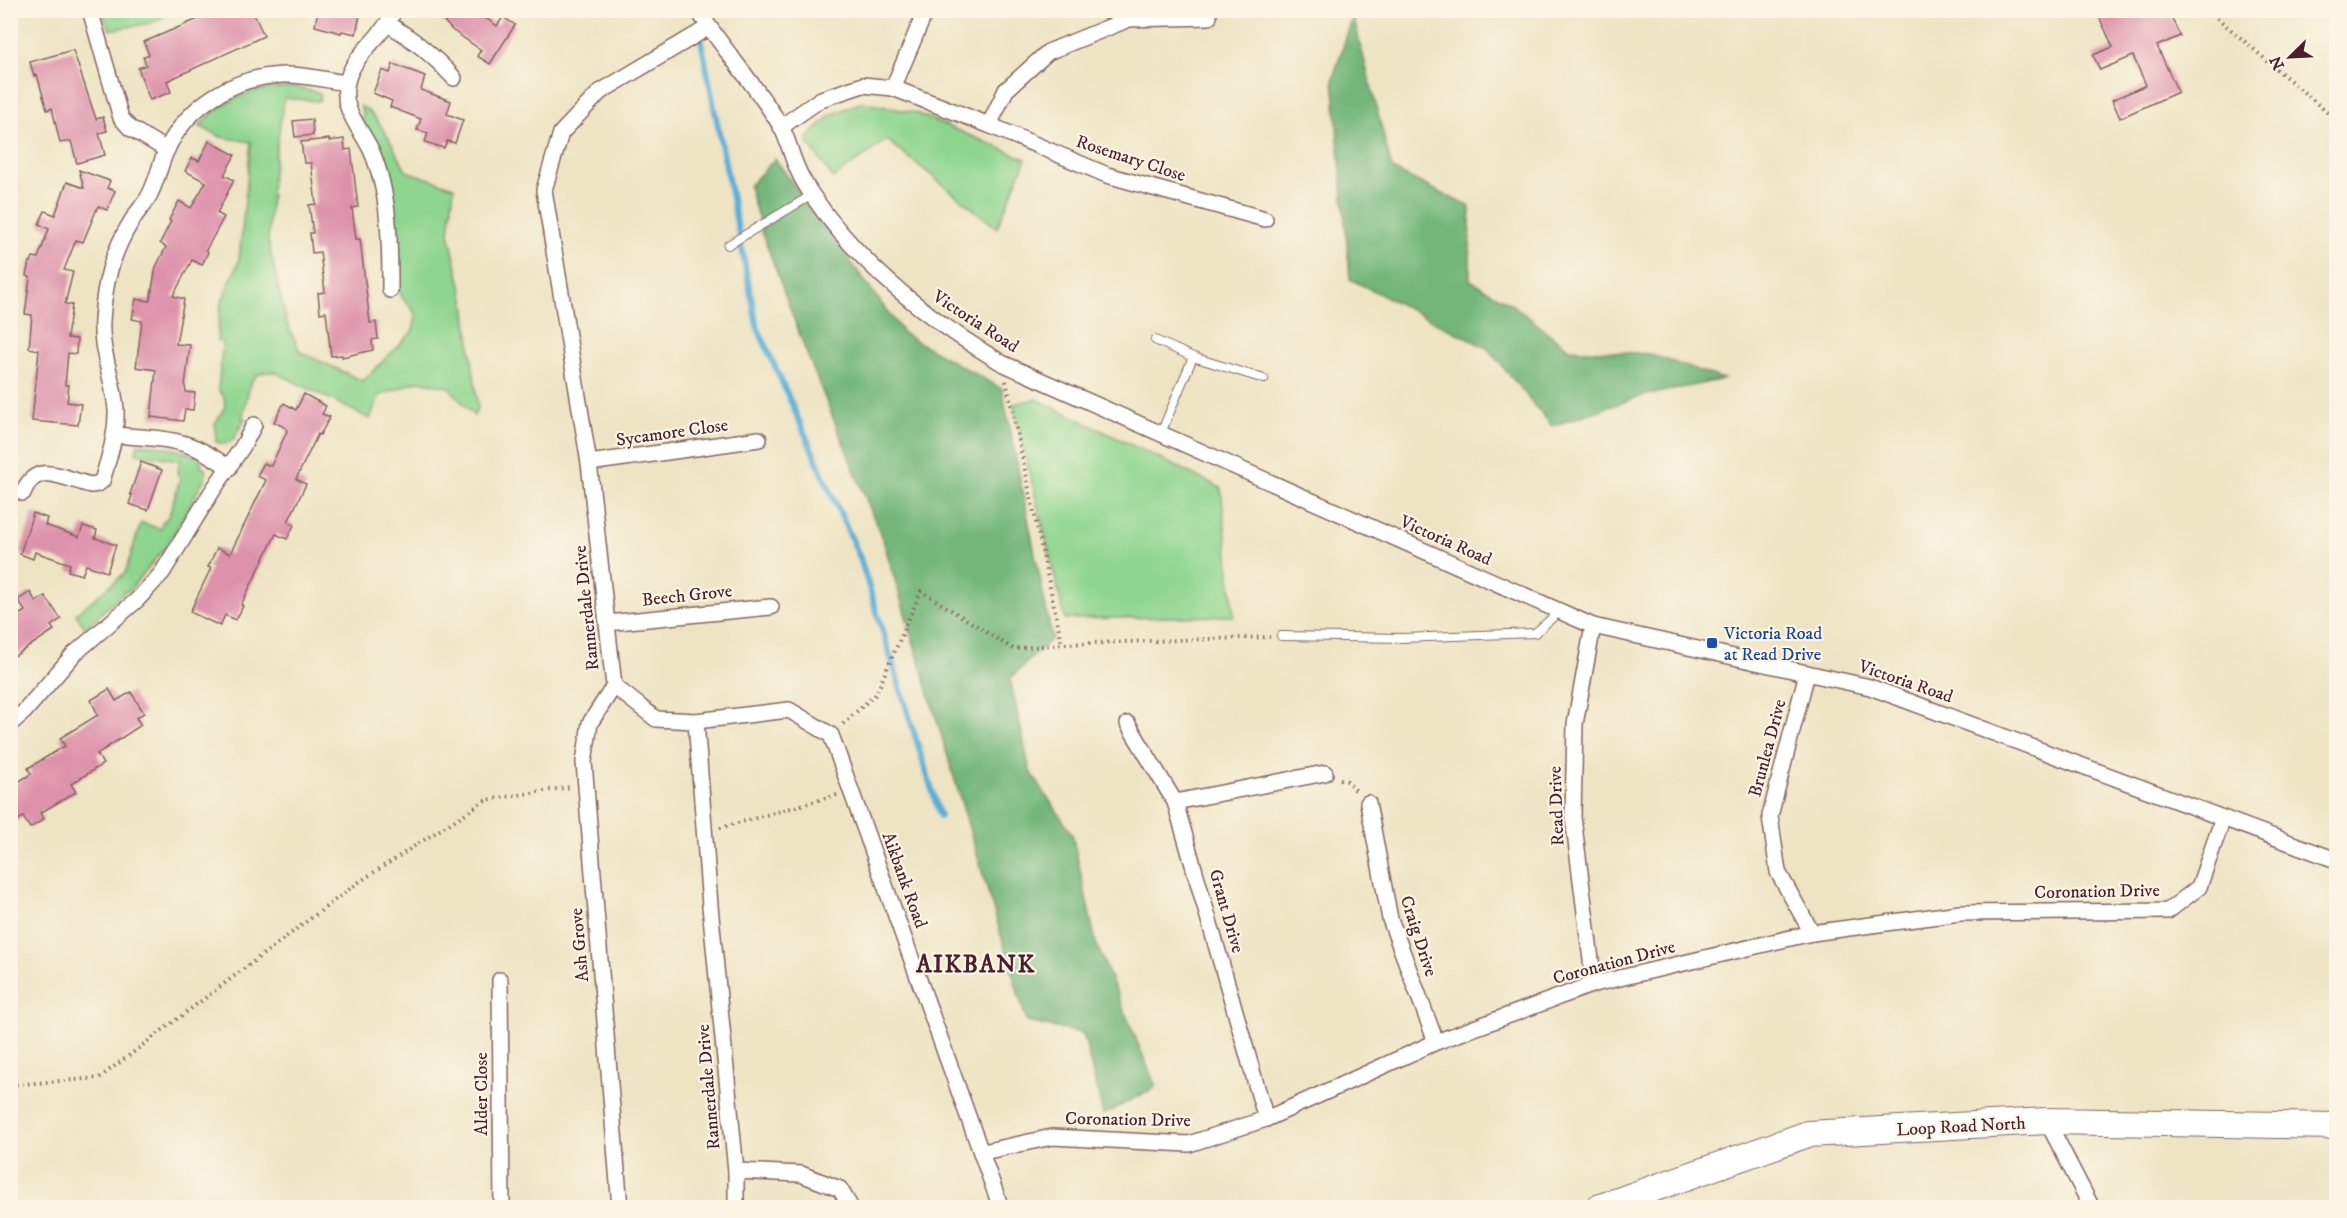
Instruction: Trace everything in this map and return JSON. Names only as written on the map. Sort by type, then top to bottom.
[{"type":"highway","name":"Loop Road North","points":[[1598,1208],[1808,1134],[2047,1121],[2337,1126]]},
{"type":"street","points":[[90,10],[121,118],[130,128],[167,150]]},
{"type":"street","name":"Victoria Road","points":[[698,10],[781,127],[796,167],[812,195],[834,224],[877,272],[921,309],[964,340],[1002,363],[1593,626],[1870,687],[2337,860]]},
{"type":"street","points":[[893,88],[926,10]]},
{"type":"street","points":[[390,290],[390,250],[386,209],[378,167],[348,106],[345,95],[346,84],[358,59],[391,17],[410,37],[434,56],[454,78]]},
{"type":"street","points":[[989,125],[1006,90],[1048,52],[1129,20],[1209,17]]},
{"type":"street","name":"Rannerdale Drive","points":[[709,27],[600,92],[561,133],[544,190],[589,463],[614,686],[656,719],[696,721],[736,1171],[736,1208]]},
{"type":"street","points":[[23,493],[27,483],[36,475],[45,472],[91,485],[102,481],[116,435],[116,409],[105,358],[101,324],[105,284],[117,246],[148,197],[167,150],[182,125],[207,100],[255,78],[285,75],[346,84]]},
{"type":"street","name":"Rosemary Close","points":[[781,127],[821,99],[863,85],[893,88],[989,125],[1107,175],[1265,219]]},
{"type":"street","points":[[10,724],[24,712],[74,654],[137,600],[162,573],[254,425]]},
{"type":"street","points":[[116,435],[160,438],[184,444],[207,453],[229,468]]},
{"type":"street","name":"Sycamore Close","points":[[589,463],[759,439]]},
{"type":"street","name":"Beech Grove","points":[[607,623],[771,607]]},
{"type":"street","name":"Read Drive","points":[[1593,626],[1575,723],[1573,817],[1594,984]]},
{"type":"street","name":"Brunlea Drive","points":[[1807,673],[1770,816],[1778,872],[1812,933]]},
{"type":"street","name":"Ash Grove","points":[[614,686],[590,723],[584,762],[620,1208]]},
{"type":"street","points":[[696,721],[789,710],[831,735]]},
{"type":"street","name":"Grant Drive","points":[[1128,724],[1175,802],[1266,1119]]},
{"type":"street","name":"Aikbank Road","points":[[831,735],[983,1152],[1001,1208]]},
{"type":"street","points":[[1175,802],[1325,773]]},
{"type":"street","name":"Craig Drive","points":[[1368,803],[1390,919],[1436,1042]]},
{"type":"street","name":"Coronation Drive","points":[[983,1152],[1052,1137],[1189,1144],[1266,1119],[1436,1042],[1594,984],[1812,933],[1960,913],[2168,911],[2199,887],[2223,818]]},
{"type":"street","name":"Alder Close","points":[[500,980],[502,1208]]},
{"type":"street","points":[[2047,1121],[2092,1208]]},
{"type":"street","points":[[736,1171],[801,1174],[840,1189],[851,1208]]},
{"type":"lane","points":[[728,244],[812,195]]},
{"type":"lane","points":[[1155,340],[1193,357],[1264,379]]},
{"type":"lane","points":[[1161,433],[1193,357]]},
{"type":"lane","points":[[1281,636],[1402,638],[1535,633],[1559,612]]},
{"type":"path","points":[[2208,10],[2337,120]]},
{"type":"path","points":[[1002,363],[1062,644]]},
{"type":"path","points":[[831,735],[876,694],[921,591],[1013,649],[1062,644],[1281,636]]},
{"type":"path","points":[[1325,773],[1347,781],[1368,803]]},
{"type":"path","points":[[10,1084],[99,1078],[359,882],[486,800],[586,784]]},
{"type":"path","points":[[705,832],[852,791]]},
{"type":"green space","points":[[101,11],[175,11],[151,23],[110,30]]},
{"type":"green space","points":[[1353,16],[1392,169],[1470,207],[1470,280],[1513,305],[1569,349],[1649,354],[1724,379],[1642,396],[1552,426],[1487,348],[1350,279],[1333,78]]},
{"type":"green space","points":[[295,87],[321,93],[319,101],[284,98],[272,177],[268,241],[286,321],[300,352],[363,381],[412,332],[415,323],[414,311],[404,300],[399,289],[399,262],[390,187],[379,152],[360,118],[364,116],[360,106],[374,116],[406,171],[454,187],[449,233],[465,304],[478,408],[474,416],[449,387],[418,381],[379,396],[370,419],[275,372],[265,372],[253,379],[242,418],[245,419],[233,440],[224,444],[216,442],[215,424],[225,406],[224,397],[218,389],[223,342],[217,341],[221,303],[239,261],[251,142],[221,137],[199,126],[220,107],[242,95],[266,89]]},
{"type":"green space","points":[[861,102],[916,113],[1026,159],[997,228],[887,140],[833,178],[806,140],[829,116]]},
{"type":"green space","points":[[775,159],[904,334],[1002,389],[1052,638],[1010,679],[1030,771],[1072,834],[1096,943],[1156,1087],[1103,1115],[1083,1033],[1027,1022],[884,543],[805,349],[762,232],[749,186]]},
{"type":"green space","points":[[1036,399],[1221,488],[1234,616],[1065,619],[1013,404]]},
{"type":"green space","points":[[138,444],[171,448],[202,459],[200,463],[205,469],[206,476],[168,544],[130,590],[124,592],[85,628],[76,614],[125,573],[141,523],[161,529],[162,523],[169,516],[180,479],[178,471],[180,460],[136,453]]},
{"type":"building","points":[[219,10],[252,10],[264,36],[167,81],[171,92],[150,100],[138,68],[146,65],[143,57],[149,55],[144,42]]},
{"type":"building","points":[[318,10],[361,10],[356,34],[342,31],[341,33],[315,26]]},
{"type":"building","points":[[434,10],[474,10],[497,26],[503,17],[515,25],[490,64],[477,56],[481,50],[452,30]]},
{"type":"building","points":[[2096,10],[2168,10],[2180,36],[2157,46],[2178,92],[2120,118],[2112,100],[2146,85],[2133,56],[2100,70],[2093,55],[2113,47]]},
{"type":"building","points":[[73,50],[96,119],[103,117],[107,131],[99,133],[105,155],[77,163],[71,141],[60,143],[52,108],[47,110],[37,75],[34,76],[30,62]]},
{"type":"building","points":[[393,64],[425,76],[421,90],[451,101],[447,114],[463,120],[455,143],[447,141],[444,148],[425,142],[428,133],[417,130],[421,119],[390,107],[392,101],[373,93],[382,70],[390,73]]},
{"type":"building","points":[[312,119],[313,135],[295,137],[293,121]]},
{"type":"building","points":[[329,139],[329,141],[344,139],[345,150],[351,149],[358,207],[352,208],[356,239],[360,239],[370,323],[376,322],[378,339],[372,340],[373,350],[342,357],[342,355],[331,356],[326,312],[320,313],[318,293],[325,292],[320,252],[312,253],[310,233],[313,233],[309,205],[316,204],[311,163],[304,163],[301,142]]},
{"type":"building","points":[[209,141],[235,155],[224,175],[234,180],[217,213],[224,217],[206,250],[208,252],[202,265],[192,260],[173,296],[184,299],[176,344],[190,345],[185,386],[186,392],[195,393],[193,410],[185,409],[183,421],[151,417],[156,370],[136,367],[142,321],[132,319],[136,299],[150,301],[156,267],[166,247],[160,243],[179,201],[191,208],[206,182],[185,171],[192,158],[199,161]]},
{"type":"building","points":[[79,170],[110,181],[107,188],[115,191],[107,210],[98,206],[83,242],[76,240],[64,270],[73,272],[65,304],[72,305],[67,338],[77,339],[76,354],[68,353],[65,385],[69,385],[67,402],[81,404],[78,425],[32,421],[39,350],[29,348],[32,315],[25,314],[30,277],[26,276],[29,262],[33,257],[38,258],[49,229],[39,224],[45,211],[55,215],[67,182],[84,188]]},
{"type":"building","points":[[304,394],[326,406],[322,414],[330,417],[320,435],[318,434],[296,479],[306,484],[288,522],[294,525],[287,539],[276,534],[236,620],[225,615],[220,626],[190,612],[211,568],[208,567],[217,548],[230,554],[266,480],[257,476],[264,463],[271,466],[287,431],[286,428],[274,422],[284,403],[296,410]]},
{"type":"building","points":[[141,462],[162,470],[148,510],[129,504]]},
{"type":"building","points":[[33,513],[47,518],[45,525],[79,537],[83,526],[97,530],[95,538],[116,545],[107,572],[86,565],[82,575],[68,571],[70,564],[35,552],[33,559],[20,554]]},
{"type":"building","points":[[30,592],[36,602],[45,596],[61,619],[51,626],[54,630],[10,659],[10,620],[25,611],[18,600]]},
{"type":"building","points":[[109,689],[116,701],[131,692],[144,713],[136,718],[141,725],[97,754],[103,764],[71,784],[76,792],[40,813],[44,819],[30,828],[23,817],[10,825],[10,787],[31,774],[28,768],[65,746],[60,738],[98,715],[91,700]]},
{"type":"waterway","points":[[700,35],[757,326],[860,558],[940,816]]},
{"type":"place","name":"Victoria Road at Read Drive","points":[[1712,643]]},
{"type":"district","name":"AIKBANK","points":[[976,964]]}]
